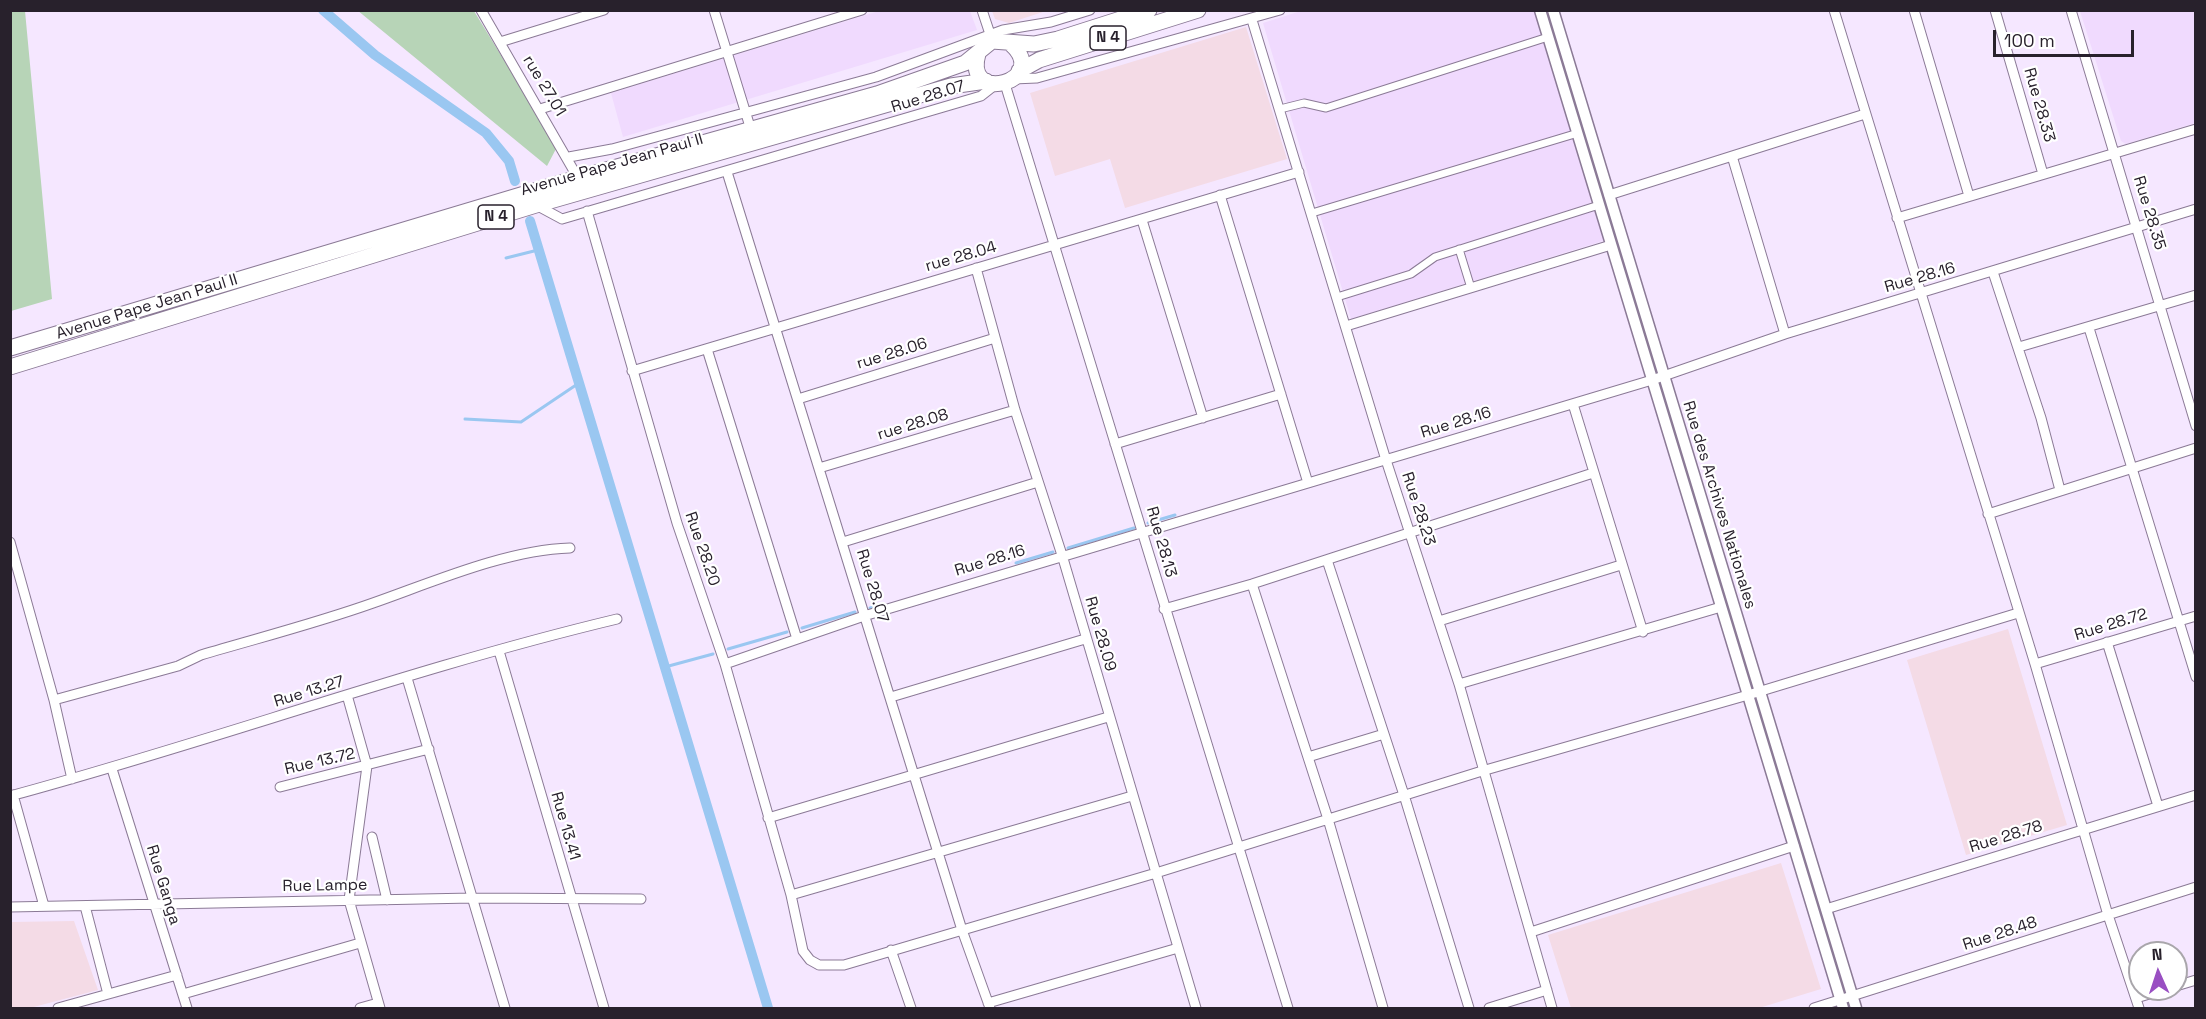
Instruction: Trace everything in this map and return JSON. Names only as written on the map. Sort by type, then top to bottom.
[{"type":"highway","name":"N 4","points":[[991,38],[1011,44],[1058,39],[1149,10]]},
{"type":"highway","name":"Avenue Pape Jean Paul II","points":[[10,367],[536,205],[951,86],[1004,80],[1039,60],[1198,10]]},
{"type":"highway","name":"Avenue Pape Jean Paul II","points":[[10,348],[578,178],[939,74],[965,63],[978,54],[991,38]]},
{"type":"highway","points":[[978,54],[977,69],[1004,80],[1020,56],[1011,44]]},
{"type":"street","name":"rue 27.01","points":[[481,10],[569,157],[578,178]]},
{"type":"street","points":[[500,42],[604,10]]},
{"type":"street","points":[[714,10],[751,130]]},
{"type":"street","points":[[540,109],[862,10]]},
{"type":"street","points":[[982,10],[991,38]]},
{"type":"street","points":[[569,157],[612,149],[876,77],[991,38],[1090,10]]},
{"type":"street","name":"Rue 28.07","points":[[536,205],[562,219],[981,96],[1004,80],[1037,78],[1181,36],[1252,20],[1280,10]]},
{"type":"street","name":"Rue des Archives Nationales","points":[[1540,10],[1842,1005]]},
{"type":"street","name":"Rue des Archives Nationales","points":[[1553,10],[1855,1003]]},
{"type":"street","points":[[1834,10],[2035,664],[2108,915],[2128,974]]},
{"type":"street","points":[[1914,10],[1969,196]]},
{"type":"street","name":"Rue 28.33","points":[[1995,10],[2043,174]]},
{"type":"street","name":"Rue 28.35","points":[[2071,10],[2196,426]]},
{"type":"street","name":"Rue 28.23","points":[[1252,20],[1386,460],[1459,684],[1482,771],[1552,1008]]},
{"type":"street","points":[[1280,109],[1304,103],[1326,108],[1548,37]]},
{"type":"street","name":"Rue 28.13","points":[[1004,80],[1143,532],[1164,609],[1240,846],[1288,1008]]},
{"type":"street","points":[[1609,195],[1865,114]]},
{"type":"street","points":[[1897,218],[2196,129]]},
{"type":"street","points":[[1312,213],[1578,133]]},
{"type":"street","points":[[1732,156],[1785,334]]},
{"type":"street","name":"Rue 28.07","points":[[727,172],[962,930],[989,1006]]},
{"type":"street","name":"rue 28.04","points":[[632,371],[776,326],[1299,172]]},
{"type":"street","points":[[1220,195],[1308,483]]},
{"type":"street","points":[[1337,297],[1411,274],[1430,259],[1599,205]]},
{"type":"street","name":"Rue 28.16","points":[[725,664],[864,616],[1652,380],[1785,334],[2196,209]]},
{"type":"street","name":"Rue 28.20","points":[[587,211],[677,524],[725,664],[791,895],[803,951],[810,960],[819,965],[844,965],[891,950]]},
{"type":"street","points":[[1142,220],[1203,418]]},
{"type":"street","points":[[1346,326],[1611,245]]},
{"type":"street","points":[[1459,249],[1471,288]]},
{"type":"street","name":"Rue 28.09","points":[[976,268],[1015,410],[1062,555],[1108,717],[1196,1008]]},
{"type":"street","points":[[1994,272],[2019,347],[2060,490]]},
{"type":"street","points":[[2019,347],[2196,295]]},
{"type":"street","points":[[2089,328],[2196,677]]},
{"type":"street","name":"rue 28.06","points":[[798,399],[995,338]]},
{"type":"street","points":[[707,349],[797,639]]},
{"type":"street","points":[[1115,444],[1281,394]]},
{"type":"street","points":[[1573,404],[1643,632]]},
{"type":"street","name":"rue 28.08","points":[[819,468],[1015,410]]},
{"type":"street","points":[[1988,514],[2196,448]]},
{"type":"street","points":[[1164,609],[1328,560],[1409,531],[1593,473]]},
{"type":"street","points":[[843,542],[1038,482]]},
{"type":"street","points":[[10,542],[54,700],[72,779]]},
{"type":"street","points":[[54,700],[178,666],[201,655],[543,549],[570,548]]},
{"type":"street","points":[[1328,560],[1404,795],[1468,1008]]},
{"type":"street","points":[[1438,621],[1621,565]]},
{"type":"street","points":[[1252,584],[1328,819],[1383,1008]]},
{"type":"street","points":[[1459,684],[1643,632],[1721,607]]},
{"type":"street","points":[[911,1008],[891,950],[1156,873],[1482,771],[1748,695],[2018,613]]},
{"type":"street","name":"Rue 28.72","points":[[2035,664],[2196,616]]},
{"type":"street","name":"Rue 13.27","points":[[12,796],[112,769],[347,695],[617,619]]},
{"type":"street","points":[[891,697],[1085,639]]},
{"type":"street","points":[[2107,642],[2158,807]]},
{"type":"street","name":"Rue 13.41","points":[[499,651],[570,899],[604,1008]]},
{"type":"street","points":[[407,678],[505,1008]]},
{"type":"street","points":[[347,695],[368,766],[349,900],[379,1006],[360,1008]]},
{"type":"street","points":[[768,818],[1108,717]]},
{"type":"street","points":[[1308,757],[1384,734]]},
{"type":"street","name":"Rue 13.72","points":[[280,787],[429,750]]},
{"type":"street","name":"Rue Ganga","points":[[112,769],[187,1008]]},
{"type":"street","name":"Rue 28.78","points":[[1826,909],[2196,795]]},
{"type":"street","points":[[12,796],[44,906]]},
{"type":"street","points":[[791,895],[1132,796]]},
{"type":"street","points":[[372,837],[387,900]]},
{"type":"street","points":[[1531,932],[1794,846]]},
{"type":"street","name":"Rue 28.48","points":[[1814,1008],[1855,1003],[2108,915],[2196,887]]},
{"type":"street","name":"Rue Lampe","points":[[10,907],[473,898],[641,899]]},
{"type":"street","points":[[85,906],[108,994]]},
{"type":"street","points":[[183,994],[360,943]]},
{"type":"street","points":[[989,1006],[1178,948]]},
{"type":"street","points":[[58,1008],[177,975]]},
{"type":"street","points":[[1489,1008],[1547,990]]},
{"type":"shaded area","points":[[992,10],[1046,11],[1009,23],[995,19]]},
{"type":"shaded area","points":[[1304,10],[1536,11],[1606,240],[1351,319],[1263,23]]},
{"type":"shaded area","points":[[879,11],[970,11],[977,30],[623,137],[611,93]]},
{"type":"shaded area","points":[[2080,11],[2195,11],[2195,123],[2126,144],[2121,141]]},
{"type":"shaded area","points":[[1246,27],[1287,159],[1125,208],[1110,159],[1055,176],[1030,93]]},
{"type":"shaded area","points":[[2008,629],[2067,825],[1966,855],[1907,660]]},
{"type":"shaded area","points":[[1781,863],[1821,989],[1759,1008],[1571,1008],[1548,935]]},
{"type":"shaded area","points":[[74,921],[98,990],[30,1008],[11,1008],[11,922]]},
{"type":"green space","points":[[357,10],[474,11],[557,147],[547,166]]},
{"type":"green space","points":[[10,11],[25,11],[52,299],[11,311]]},
{"type":"waterway","points":[[323,10],[375,55],[486,133],[509,161],[515,181]]},
{"type":"waterway","points":[[530,221],[768,1008]]},
{"type":"waterway","points":[[506,258],[538,250]]},
{"type":"waterway","points":[[465,419],[521,422],[579,383]]},
{"type":"waterway","points":[[1148,523],[1175,515]]},
{"type":"waterway","points":[[1068,548],[1134,528]]},
{"type":"waterway","points":[[1016,563],[1053,552]]},
{"type":"waterway","points":[[870,608],[877,606]]},
{"type":"waterway","points":[[802,628],[855,612]]},
{"type":"waterway","points":[[728,649],[787,632]]},
{"type":"waterway","points":[[665,667],[713,654]]}]
